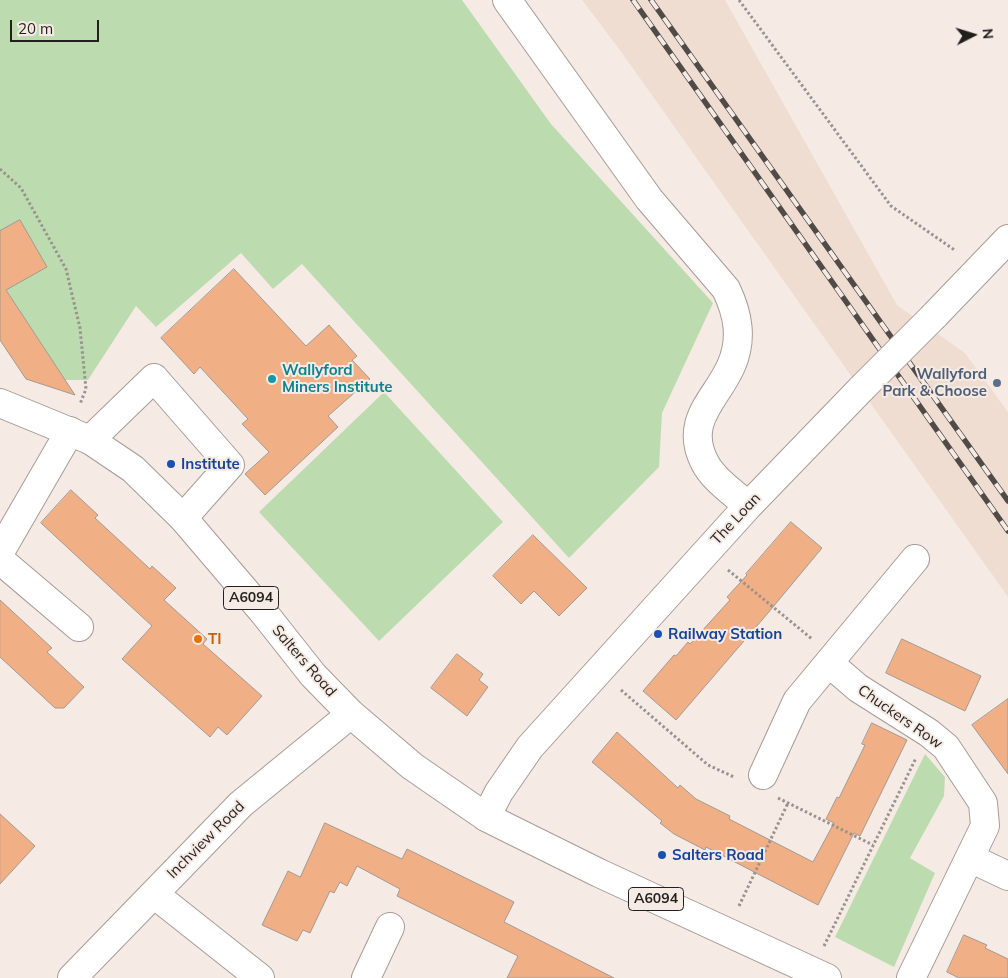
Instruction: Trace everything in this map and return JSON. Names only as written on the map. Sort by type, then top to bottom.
[{"type":"street","points":[[507,0],[649,198],[726,289],[734,305],[737,318],[738,345],[731,366],[704,409],[699,424],[698,439],[700,452],[713,474],[748,506]]},
{"type":"street","name":"The Loan","points":[[486,817],[499,792],[530,747],[598,670],[748,506],[1008,239]]},
{"type":"street","points":[[0,552],[80,436],[154,378],[230,465],[183,518]]},
{"type":"street","name":"Salters Road","points":[[0,403],[80,436],[133,469],[183,518],[264,613],[302,663],[351,714],[412,766],[486,817],[600,873],[819,974]]},
{"type":"street","points":[[759,783],[797,701],[915,559]]},
{"type":"street","points":[[0,560],[79,627]]},
{"type":"street","name":"Chuckers Row","points":[[831,660],[858,688],[929,733],[946,747],[983,803],[985,826],[911,978]]},
{"type":"street","name":"Inchview Road","points":[[72,978],[241,804],[351,714]]},
{"type":"street","points":[[970,858],[1008,876]]},
{"type":"street","points":[[154,894],[260,978]]},
{"type":"street","points":[[366,978],[390,927]]},
{"type":"path","points":[[739,0],[891,206],[958,252]]},
{"type":"path","points":[[0,169],[21,188],[66,269],[80,328],[86,388],[80,436]]},
{"type":"path","points":[[706,552],[831,660]]},
{"type":"path","points":[[598,670],[708,764],[759,783],[788,803],[873,845]]},
{"type":"path","points":[[819,974],[873,845],[929,733]]},
{"type":"path","points":[[727,931],[788,803]]},
{"type":"shaded area","points":[[582,0],[725,0],[897,305],[965,353],[1008,412],[1008,597],[622,53]]},
{"type":"green space","points":[[0,0],[462,0],[551,124],[713,303],[662,413],[659,467],[569,558],[302,264],[273,289],[241,253],[156,327],[136,306],[88,380],[65,380],[0,281]]},
{"type":"green space","points":[[384,392],[503,522],[379,641],[259,512]]},
{"type":"green space","points":[[925,754],[945,777],[944,796],[910,858],[935,873],[894,967],[835,937]]},
{"type":"building","points":[[20,220],[47,267],[6,290],[75,395],[26,379],[0,340],[0,231]]},
{"type":"building","name":"Wallyford Miners Institute","points":[[234,269],[306,346],[329,325],[357,356],[352,360],[370,379],[328,416],[338,427],[265,495],[245,474],[269,452],[242,424],[248,419],[200,367],[194,374],[161,338]]},
{"type":"building","points":[[71,490],[98,515],[95,518],[150,569],[152,566],[176,588],[164,600],[207,639],[203,644],[262,696],[227,735],[218,727],[210,737],[122,659],[152,626],[41,523]]},
{"type":"building","points":[[791,522],[822,548],[676,720],[643,691],[674,655],[676,656],[688,642],[690,644],[730,600],[727,597]]},
{"type":"building","points":[[533,535],[587,588],[559,616],[534,591],[521,604],[493,576]]},
{"type":"building","points":[[0,600],[52,648],[47,652],[84,687],[64,708],[55,708],[0,657]]},
{"type":"building","points":[[902,639],[981,676],[965,711],[886,673]]},
{"type":"building","points":[[457,654],[483,674],[479,680],[488,687],[467,716],[431,688]]},
{"type":"building","points":[[1008,699],[1008,774],[972,725]]},
{"type":"building","points":[[872,723],[907,740],[860,836],[854,833],[818,905],[706,847],[705,850],[674,834],[660,823],[662,821],[592,762],[617,732],[678,788],[680,785],[696,799],[730,816],[729,819],[813,862],[834,823],[826,819],[837,797],[839,798],[865,745],[862,744]]},
{"type":"building","points":[[0,814],[35,846],[0,884]]},
{"type":"building","points":[[325,823],[402,859],[407,849],[514,902],[504,922],[614,978],[507,978],[518,956],[397,896],[400,889],[357,866],[347,886],[340,882],[334,893],[330,891],[310,933],[303,930],[297,941],[262,925],[288,871],[300,877]]},
{"type":"building","points":[[964,935],[987,945],[985,948],[1008,959],[1008,978],[959,978],[947,972]]},
{"type":"railway","points":[[633,0],[1008,531]]},
{"type":"railway","points":[[651,0],[1008,501]]},
{"type":"place","name":"Wallyford Miners Institute","points":[[272,379]]},
{"type":"place","name":"Wallyford Park & Choose","points":[[997,383]]},
{"type":"place","name":"Institute","points":[[171,464]]},
{"type":"place","name":"Railway Station","points":[[658,634]]},
{"type":"place","name":"TI","points":[[198,639]]},
{"type":"place","name":"Salters Road","points":[[662,855]]}]
